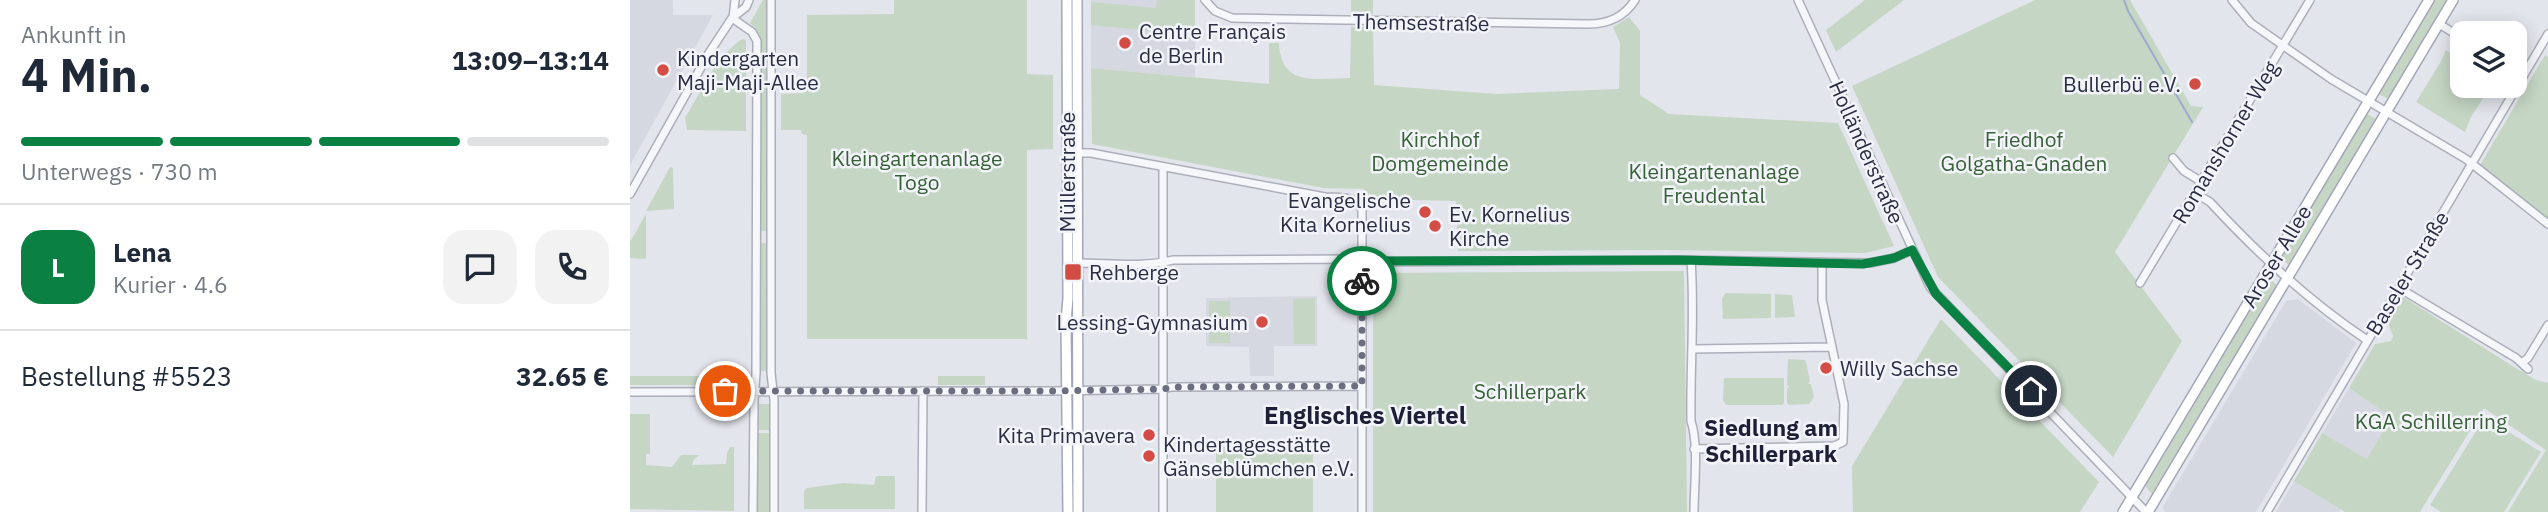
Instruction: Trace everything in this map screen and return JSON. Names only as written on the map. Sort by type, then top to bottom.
[{"type":"main road","name":"Müllerstraße","points":[[1067,0],[1068,512]]},
{"type":"main road","name":"Müllerstraße","points":[[1077,0],[1078,512]]},
{"type":"main road","name":"Aroser Allee","points":[[2123,512],[2429,0]]},
{"type":"main road","name":"Aroser Allee","points":[[2147,512],[2453,0]]},
{"type":"street","points":[[732,18],[735,0]]},
{"type":"street","points":[[630,194],[698,72],[732,18],[750,0]]},
{"type":"street","points":[[771,0],[771,373],[774,512]]},
{"type":"street","name":"Themsestraße","points":[[1205,0],[1221,15],[1237,19],[1588,24],[1600,24],[1616,19],[1627,11],[1635,0]]},
{"type":"street","name":"Holländerstraße","points":[[1798,0],[1912,250],[1936,294],[2147,512]]},
{"type":"street","points":[[2232,0],[2251,23],[2283,46],[2331,79],[2472,164],[2548,224]]},
{"type":"street","name":"Romanshorner Weg","points":[[2140,283],[2310,0]]},
{"type":"street","points":[[732,18],[752,32],[757,41],[757,363],[754,391],[753,512]]},
{"type":"street","points":[[2439,24],[2450,31]]},
{"type":"street","name":"Baseler Straße","points":[[2267,512],[2472,164],[2521,73],[2548,34]]},
{"type":"street","points":[[1077,153],[1091,153],[1325,197],[1353,199],[1358,203],[1362,210],[1363,261],[1363,512]]},
{"type":"street","points":[[2174,158],[2185,171],[2202,182]]},
{"type":"street","points":[[1163,168],[1163,512]]},
{"type":"street","points":[[2195,193],[2210,202],[2287,279],[2367,340]]},
{"type":"street","points":[[757,236],[771,237]]},
{"type":"street","points":[[1077,263],[1109,266],[1152,265],[1186,260],[1350,259],[1870,263],[1894,258],[1912,250]]},
{"type":"street","points":[[1691,260],[1690,364],[1694,512]]},
{"type":"street","points":[[1694,449],[1827,447],[1840,444],[1845,437],[1844,404],[1822,300],[1822,262]]},
{"type":"street","points":[[2399,288],[2525,366],[2548,325]]},
{"type":"street","points":[[1692,349],[1832,347]]},
{"type":"street","points":[[630,392],[1362,386]]},
{"type":"street","points":[[922,512],[923,391]]},
{"type":"shaded area","points":[[630,0],[673,0],[673,15],[713,15],[630,165]]},
{"type":"shaded area","points":[[1091,0],[1195,0],[1195,77],[1091,68]]},
{"type":"shaded area","name":"Lessing-Gymnasium","points":[[1317,296],[1317,346],[1274,346],[1274,376],[1250,376],[1249,347],[1206,346],[1206,298]]},
{"type":"shaded area","points":[[2298,299],[2356,343],[2256,512],[2166,512],[2162,508],[2286,301]]},
{"type":"shaded area","points":[[2349,388],[2391,417],[2367,459],[2322,433]]},
{"type":"shaded area","points":[[2294,481],[2340,509],[2339,512],[2276,512]]},
{"type":"green space","points":[[763,0],[767,0],[767,231],[761,231],[761,40],[750,23]]},
{"type":"green space","name":"Kleingartenanlage Togo","points":[[894,0],[1027,0],[1027,74],[1053,75],[1053,149],[1027,150],[1027,339],[807,339],[807,135],[802,134],[801,130],[781,130],[781,94],[807,91],[807,15],[894,14]]},
{"type":"green space","points":[[1157,0],[1195,0],[1195,35],[1091,25],[1091,2],[1156,8]]},
{"type":"green space","points":[[1351,0],[1373,0],[1373,14],[1351,14]]},
{"type":"green space","points":[[1865,0],[1904,0],[1836,52],[1826,30]]},
{"type":"green space","name":"Friedhof Golgatha-Gnaden","points":[[2035,0],[2130,0],[2191,106],[2203,107],[2115,252],[2182,341],[2113,457],[1938,277],[1852,86]]},
{"type":"green space","points":[[2435,0],[2447,0],[2388,99],[2379,94]]},
{"type":"green space","points":[[1629,17],[1640,31],[1640,95],[1669,114],[1838,123],[1894,246],[1865,253],[1458,251],[1456,201],[1373,199],[1363,189],[1324,188],[1092,144],[1091,68],[1269,84],[1269,43],[1279,43],[1281,57],[1286,67],[1294,74],[1314,79],[1350,78],[1351,27],[1373,27],[1374,85],[1496,94],[1619,89],[1620,43],[1613,27]]},
{"type":"green space","points":[[744,39],[746,131],[687,130],[685,118],[719,59]]},
{"type":"green space","points":[[2446,50],[2450,52],[2450,98],[2483,98],[2465,132],[2416,102]]},
{"type":"green space","points":[[2545,55],[2548,57],[2548,221],[2480,165],[2520,98],[2527,98],[2527,85]]},
{"type":"green space","points":[[2367,114],[2376,119],[2289,265],[2281,258]]},
{"type":"green space","points":[[670,167],[673,168],[674,209],[646,211]]},
{"type":"green space","points":[[646,214],[646,259],[630,258],[630,242]]},
{"type":"green space","points":[[761,243],[767,243],[769,371],[758,371],[761,368]]},
{"type":"green space","name":"Schillerpark","points":[[1684,271],[1687,512],[1373,512],[1373,273]]},
{"type":"green space","points":[[2269,278],[2277,285],[2152,494],[2145,486]]},
{"type":"green space","points":[[1726,293],[1771,294],[1771,318],[1723,319],[1722,298]]},
{"type":"green space","points":[[1775,294],[1792,295],[1795,317],[1775,318]]},
{"type":"green space","name":"KGA Schillerring","points":[[2403,297],[2519,370],[2536,380],[2548,383],[2548,512],[2508,512],[2546,450],[2484,408],[2420,512],[2345,512],[2294,481],[2322,433],[2367,459],[2391,417],[2349,388],[2375,344],[2391,341],[2393,336],[2388,323]]},
{"type":"green space","points":[[1315,298],[1315,344],[1294,344],[1293,299]]},
{"type":"green space","points":[[1209,301],[1230,301],[1230,343],[1209,343]]},
{"type":"green space","points":[[1941,319],[2099,482],[2080,512],[1853,512],[1852,466]]},
{"type":"green space","points":[[1788,359],[1806,362],[1810,381],[1808,384],[1811,384],[1814,397],[1809,404],[1787,403],[1787,388],[1790,387],[1787,385]]},
{"type":"green space","points":[[630,376],[741,376],[743,385],[630,385]]},
{"type":"green space","points":[[938,376],[985,376],[985,385],[938,385]]},
{"type":"green space","points":[[1724,378],[1784,378],[1784,403],[1726,405],[1723,400]]},
{"type":"green space","points":[[758,404],[770,404],[770,430],[758,430]]},
{"type":"green space","points":[[630,414],[650,414],[650,454],[646,454],[646,465],[672,467],[681,455],[700,455],[694,459],[692,465],[726,464],[727,453],[730,447],[734,447],[734,511],[630,509]]},
{"type":"green space","points":[[2485,417],[2541,452],[2504,512],[2441,512],[2430,505]]},
{"type":"green space","points":[[757,433],[771,433],[771,512],[756,512]]},
{"type":"green space","points":[[1216,447],[1313,447],[1313,512],[1216,512]]},
{"type":"green space","points":[[876,476],[895,476],[895,509],[804,509],[804,491],[807,488],[844,483],[874,485]]},
{"type":"waterway","points":[[2124,0],[2192,122]]},
{"type":"way so far","points":[[725,391],[1053,391],[1362,386],[1362,281]]},
{"type":"place","name":"Centre Français de Berlin","points":[[1125,43]]},
{"type":"place","name":"Kindergarten Maji-Maji-Allee","points":[[663,70]]},
{"type":"place","name":"Bullerbü e.V.","points":[[2195,84]]},
{"type":"place","name":"Evangelische Kita Kornelius","points":[[1425,212]]},
{"type":"place","name":"Ev. Kornelius Kirche","points":[[1435,226]]},
{"type":"place","name":"Rehberge","points":[[1073,272]]},
{"type":"place","name":"Lessing-Gymnasium","points":[[1262,322]]},
{"type":"place","name":"Willy Sachse","points":[[1826,368]]},
{"type":"place","name":"Kita Primavera","points":[[1149,435]]},
{"type":"place","name":"Kindertagesstätte Gänseblümchen e.V.","points":[[1149,456]]},
{"type":"district","name":"Englisches Viertel","points":[[1365,415]]},
{"type":"district","name":"Siedlung am Schillerpark","points":[[1771,440]]},
{"type":"route","points":[[1362,281],[1363,261],[1680,260],[1863,264],[1894,258],[1912,250],[1928,284],[1936,294],[2031,391]]},
{"type":"park label","name":"Kirchhof Domgemeinde","points":[[1440,151]]},
{"type":"park label","name":"Kleingartenanlage Freudental","points":[[1714,183]]}]
